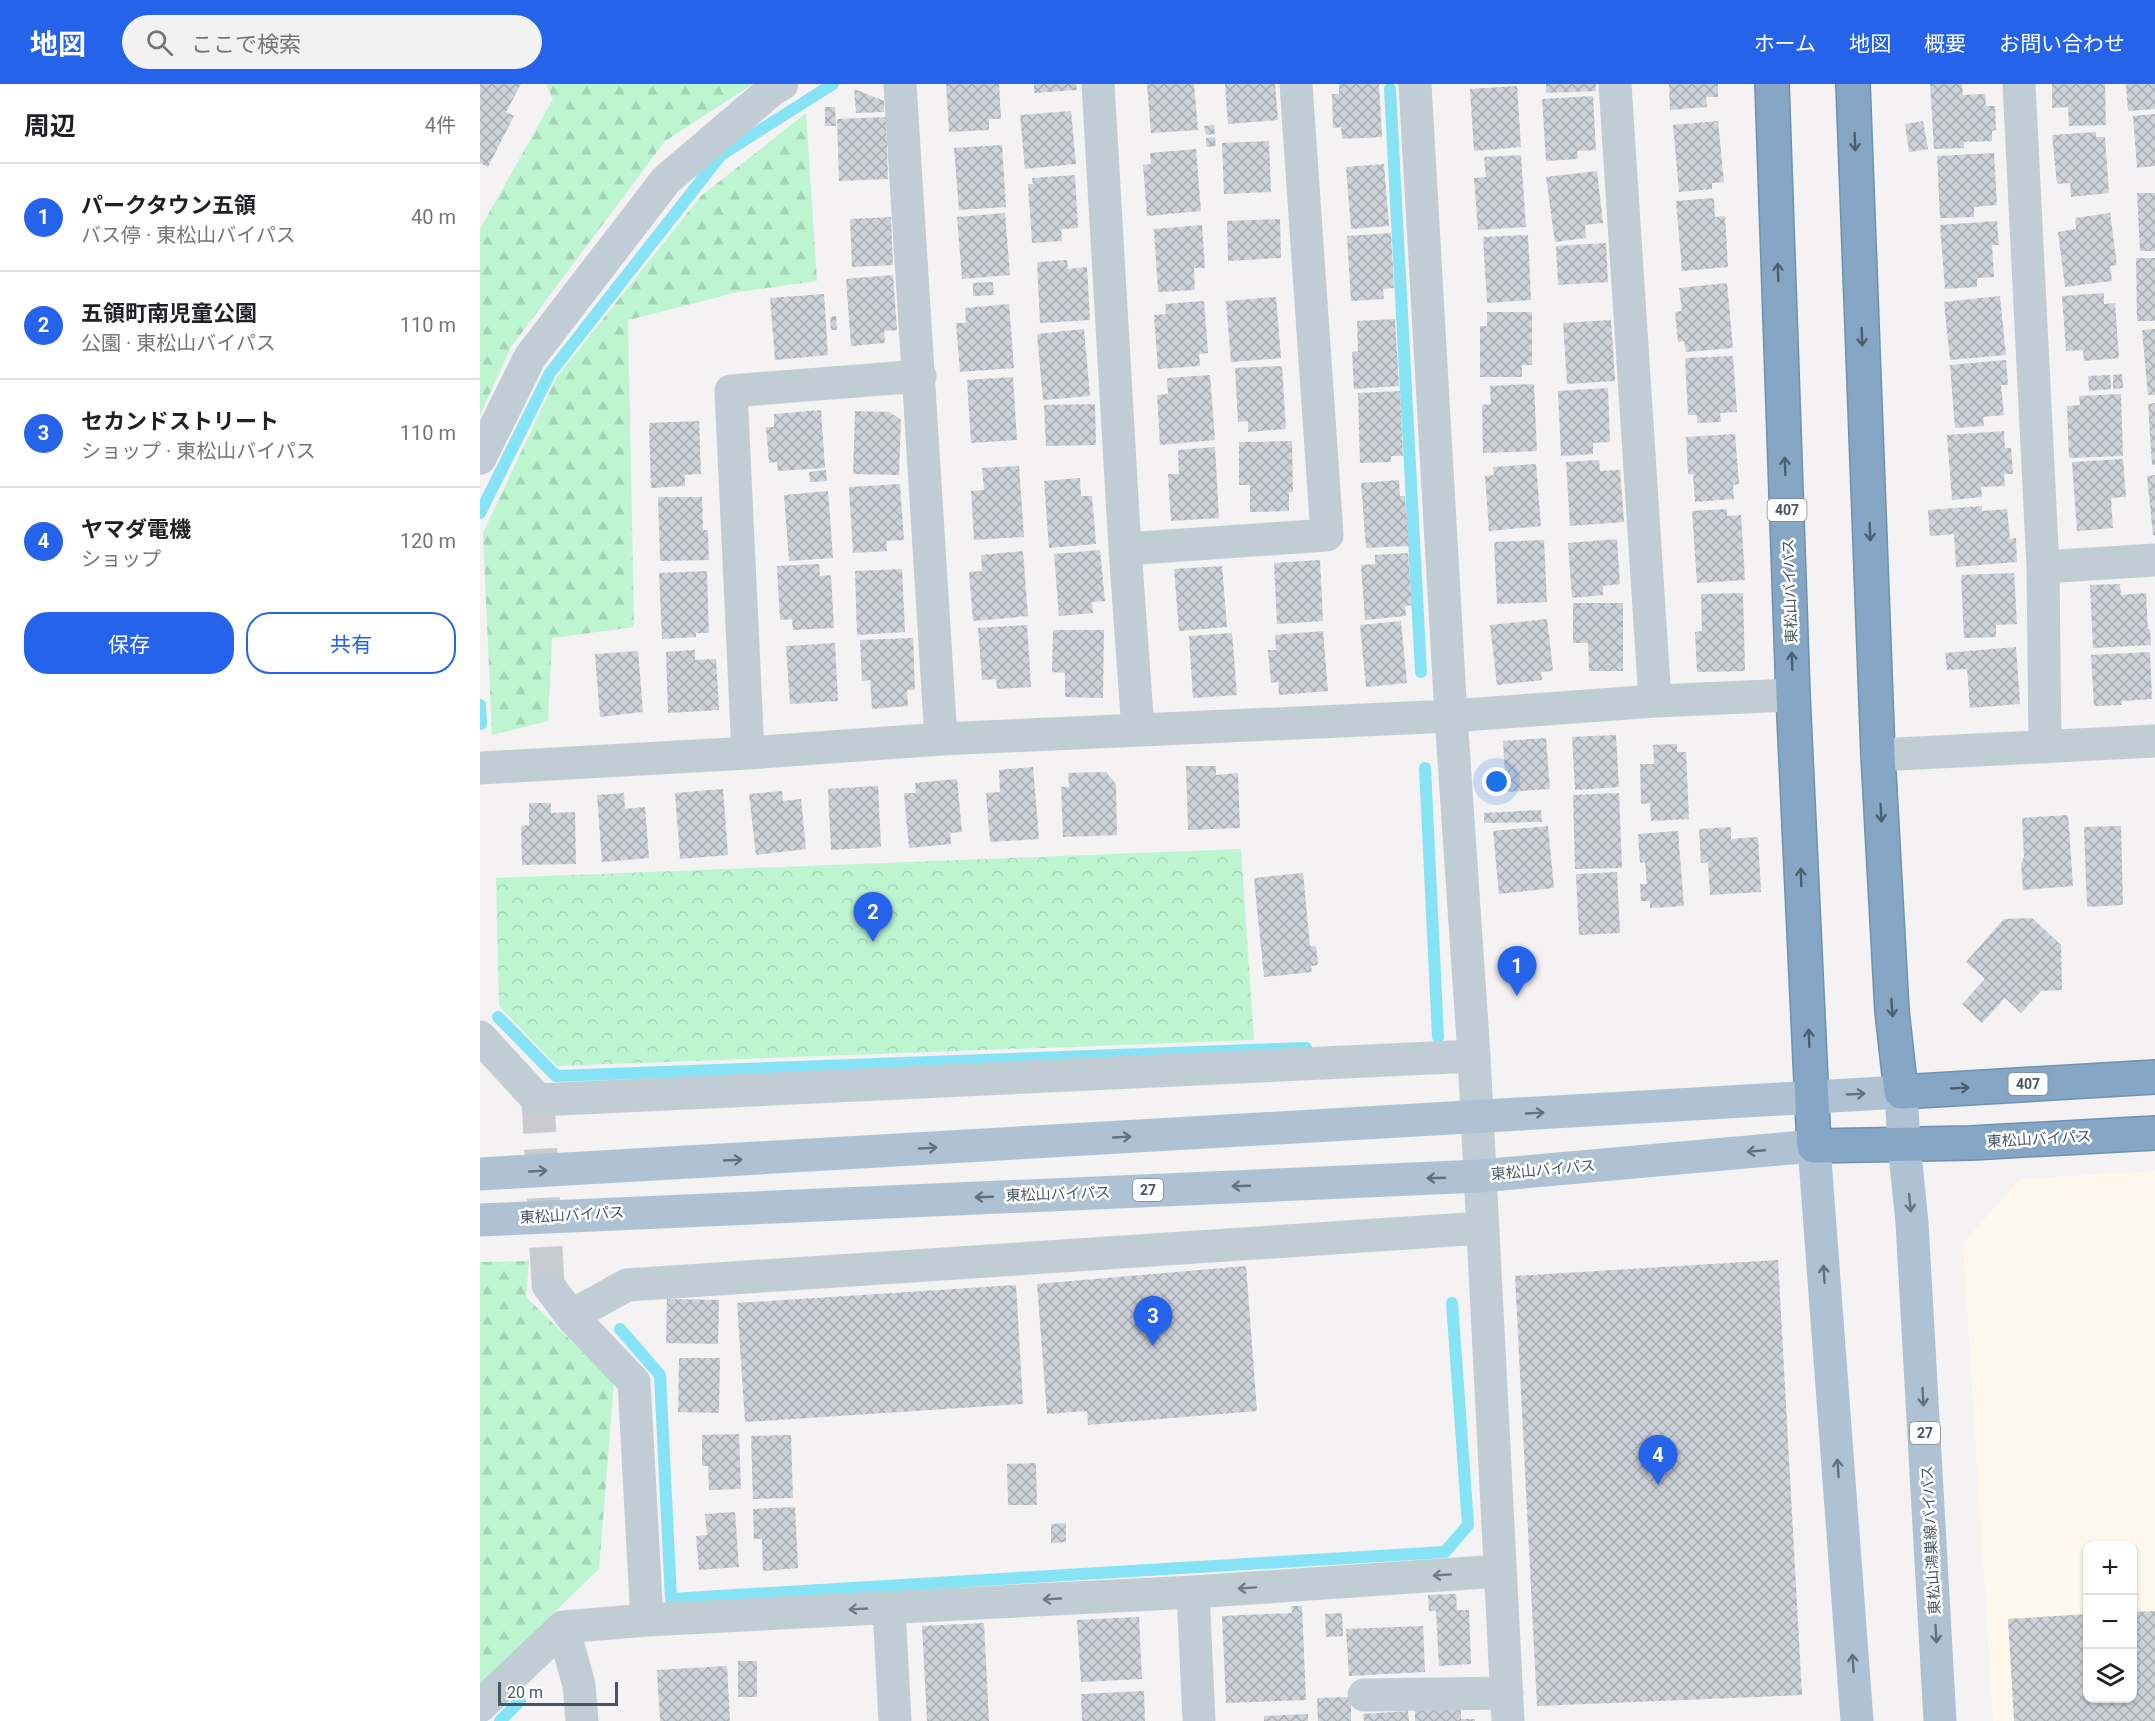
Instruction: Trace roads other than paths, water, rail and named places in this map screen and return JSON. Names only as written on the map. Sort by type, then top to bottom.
[{"type":"highway","name":"東松山バイパス","points":[[1772,84],[1793,696],[1814,1146],[2155,1133]]},
{"type":"highway","points":[[1853,84],[1878,755],[1892,1011],[1901,1092]]},
{"type":"highway","name":"407","points":[[1901,1092],[2155,1077]]},
{"type":"main road","points":[[480,1174],[1901,1092]]},
{"type":"main road","name":"27","points":[[1901,1092],[1904,1144]]},
{"type":"main road","name":"東松山鴻巣線バイパス","points":[[1904,1144],[1914,1247],[1940,1721]]},
{"type":"main road","points":[[1814,1146],[1857,1721]]},
{"type":"main road","name":"東松山バイパス","points":[[480,1220],[1480,1176],[1814,1146]]},
{"type":"street","points":[[480,459],[530,357],[666,180],[773,89],[782,84]]},
{"type":"street","points":[[900,84],[941,739]]},
{"type":"street","points":[[1098,84],[1138,730]]},
{"type":"street","points":[[1125,549],[1327,535],[1296,84]]},
{"type":"street","points":[[1364,1695],[1507,1707],[1474,1056],[1451,716],[1415,84]]},
{"type":"street","points":[[1615,84],[1655,701]]},
{"type":"street","points":[[2019,84],[2043,567],[2044,747]]},
{"type":"street","points":[[748,753],[730,391],[920,376]]},
{"type":"street","points":[[2043,567],[2155,560]]},
{"type":"street","points":[[480,768],[748,753],[941,739],[1451,716],[1655,701],[1793,696]]},
{"type":"street","points":[[1878,755],[2155,741]]},
{"type":"street","points":[[480,1037],[538,1100],[1474,1056]]},
{"type":"street","points":[[571,1316],[627,1285],[1482,1228]]},
{"type":"street","points":[[548,1285],[571,1316],[634,1382],[647,1620]]},
{"type":"street","points":[[480,1706],[564,1627],[647,1620],[1193,1592],[1500,1571]]},
{"type":"street","points":[[1193,1592],[1199,1721]]},
{"type":"street","points":[[889,1608],[895,1721]]},
{"type":"street","points":[[564,1627],[579,1685],[582,1721]]},
{"type":"waterway","points":[[480,513],[550,373],[721,155],[833,84]]},
{"type":"waterway","points":[[1390,89],[1421,672]]},
{"type":"waterway","points":[[480,705],[481,724]]},
{"type":"waterway","points":[[1425,768],[1438,1037]]},
{"type":"waterway","points":[[498,1017],[556,1076],[1306,1048]]},
{"type":"waterway","points":[[620,1329],[660,1375],[671,1599],[1445,1552],[1468,1525],[1452,1303]]},
{"type":"waterway","points":[[500,1721],[520,1701]]},
{"type":"tunnel","points":[[538,1100],[548,1285]]},
{"type":"place","name":"五領町南児童公園","points":[[873,942]]},
{"type":"place","name":"パークタウン五領","points":[[1517,996]]},
{"type":"place","name":"セカンドストリート","points":[[1153,1346]]},
{"type":"place","name":"ヤマダ電機","points":[[1658,1485]]}]
